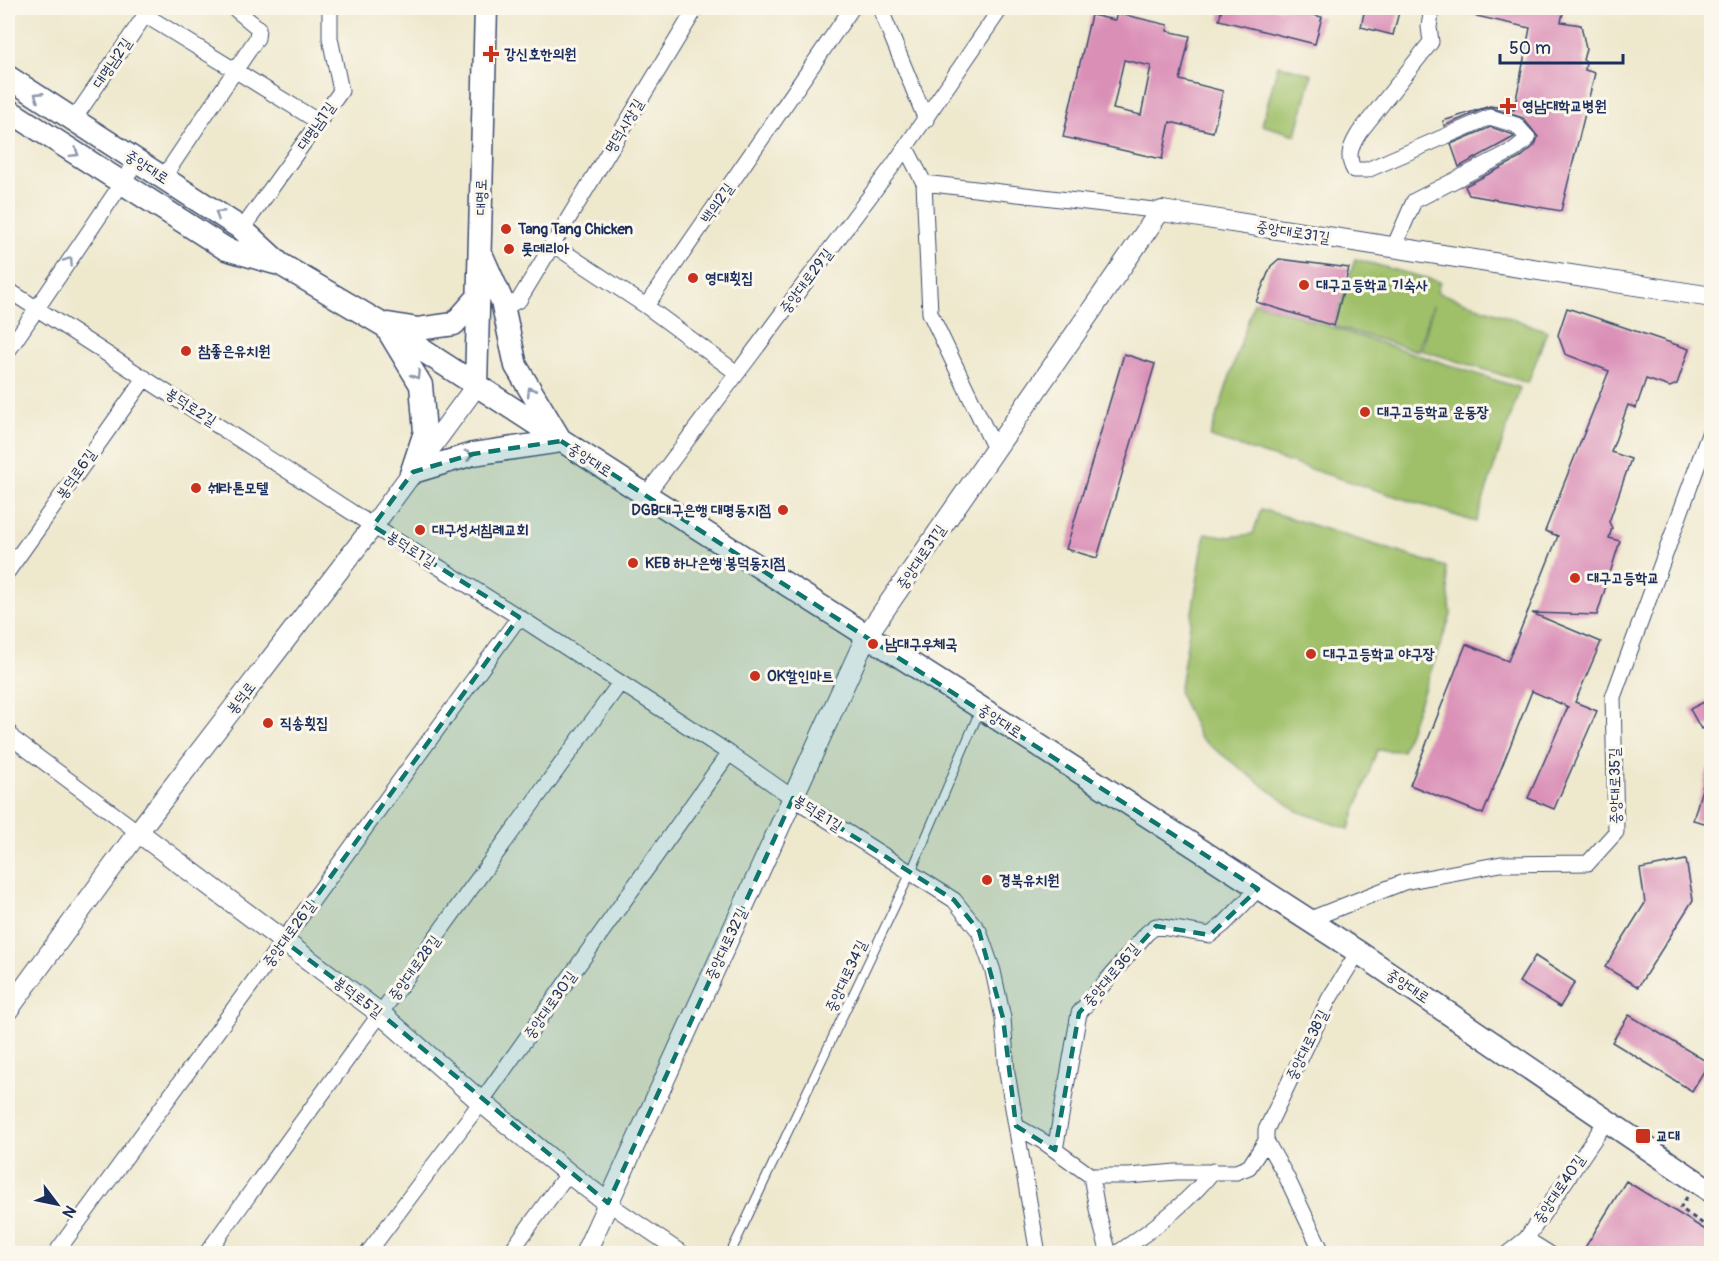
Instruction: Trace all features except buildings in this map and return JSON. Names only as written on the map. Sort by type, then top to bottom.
[{"type":"main road","name":"대명로","points":[[476,386],[486,8]]},
{"type":"main road","name":"중앙대로","points":[[8,77],[242,229],[280,264],[383,324],[561,441],[981,708],[1358,952],[1704,1187]]},
{"type":"main road","name":"중앙대로","points":[[8,110],[226,249],[280,264]]},
{"type":"main road","points":[[412,473],[472,454],[561,441],[516,366],[503,308],[480,252]]},
{"type":"main road","points":[[383,324],[418,329],[454,324],[479,296]]},
{"type":"main road","points":[[383,324],[421,385],[424,432],[412,473]]},
{"type":"street","points":[[164,178],[257,38],[258,28],[234,8]]},
{"type":"street","name":"대명남1길","points":[[242,229],[340,91],[330,38],[330,8]]},
{"type":"street","name":"명덕시장길","points":[[503,308],[519,300],[696,8]]},
{"type":"street","name":"백의2길","points":[[646,306],[852,8]]},
{"type":"street","points":[[880,8],[926,120]]},
{"type":"street","name":"중앙대로29길","points":[[646,495],[906,148],[1001,8]]},
{"type":"street","points":[[1394,248],[1414,201],[1514,150],[1528,138],[1516,125],[1490,117],[1367,170],[1354,170],[1349,162],[1350,147],[1431,42],[1428,27],[1432,8]]},
{"type":"street","points":[[147,11],[234,70],[319,122]]},
{"type":"street","name":"대명남2길","points":[[74,119],[147,11]]},
{"type":"street","points":[[906,148],[924,183],[930,313],[995,449]]},
{"type":"street","points":[[8,351],[137,161]]},
{"type":"street","points":[[924,183],[1162,211]]},
{"type":"street","name":"중앙대로31길","points":[[867,635],[1162,211],[1712,297]]},
{"type":"street","points":[[552,244],[646,306],[737,373]]},
{"type":"street","name":"봉덕로2길","points":[[8,290],[373,526]]},
{"type":"street","name":"봉덕로6길","points":[[8,571],[145,378]]},
{"type":"street","name":"봉덕로","points":[[8,1010],[138,832],[373,526],[476,386]]},
{"type":"street","name":"중앙대로35길","points":[[1308,920],[1404,882],[1501,864],[1588,863],[1616,832],[1614,697],[1712,426]]},
{"type":"street","name":"봉덕로1길","points":[[373,526],[519,616],[729,753],[793,798],[954,900],[979,931],[993,971],[1003,1018],[1007,1073],[1038,1254]]},
{"type":"street","name":"중앙대로26길","points":[[60,1252],[519,616]]},
{"type":"street","name":"중앙대로32길","points":[[585,1254],[867,635]]},
{"type":"street","name":"중앙대로28길","points":[[206,1254],[620,683]]},
{"type":"street","points":[[8,731],[12,738],[138,832]]},
{"type":"street","name":"중앙대로30길","points":[[367,1254],[481,1102],[729,753]]},
{"type":"street","name":"봉덕로5길","points":[[138,832],[381,1014],[481,1102],[568,1173],[683,1254]]},
{"type":"street","name":"중앙대로36길","points":[[1055,1150],[1079,1013],[1147,933],[1156,926],[1210,935],[1258,889]]},
{"type":"street","name":"중앙대로38길","points":[[1091,1176],[1236,1172],[1249,1167],[1266,1141],[1266,1130],[1311,1034],[1358,952]]},
{"type":"street","name":"중앙대로40길","points":[[1508,1254],[1526,1239],[1607,1120]]},
{"type":"street","points":[[1016,1126],[1091,1176],[1109,1254]]},
{"type":"street","points":[[1266,1141],[1286,1176],[1323,1254]]},
{"type":"street","points":[[1116,1254],[1192,1195],[1213,1171]]},
{"type":"street","points":[[509,1254],[568,1173]]},
{"type":"street","points":[[1526,1239],[1550,1254]]},
{"type":"lane","name":"중앙대로34길","points":[[730,1254],[910,872],[981,708]]},
{"type":"path","points":[[1704,1187],[1680,1208],[1712,1230]]},
{"type":"highlighted area","points":[[561,441],[1258,889],[1210,935],[1156,926],[1079,1013],[1055,1150],[1016,1126],[1003,1018],[979,931],[954,900],[793,798],[608,1203],[381,1014],[284,941],[519,617],[373,526],[413,472],[473,454]]},
{"type":"green space","points":[[1278,65],[1312,74],[1296,135],[1262,125]]},
{"type":"green space","points":[[1355,259],[1440,282],[1437,292],[1547,331],[1528,383],[1421,350],[1433,305],[1418,351],[1334,326]]},
{"type":"green space","name":"대구고등학교 운동장","points":[[1254,302],[1520,388],[1476,522],[1210,437]]},
{"type":"green space","name":"대구고등학교 야구장","points":[[1261,509],[1446,567],[1451,615],[1402,751],[1377,750],[1349,829],[1297,811],[1200,738],[1179,693],[1205,533],[1230,537],[1253,534]]},
{"type":"place","name":"강신호한의원","points":[[491,54]]},
{"type":"place","name":"영남대학교병원","points":[[1508,106]]},
{"type":"place","name":"Tang Tang Chicken","points":[[506,229]]},
{"type":"place","name":"롯데리아","points":[[509,249]]},
{"type":"place","name":"영대횟집","points":[[693,278]]},
{"type":"place","name":"대구고등학교 기숙사","points":[[1304,285]]},
{"type":"place","name":"참좋은유치원","points":[[186,351]]},
{"type":"place","name":"대구고등학교 운동장","points":[[1365,412]]},
{"type":"place","name":"쉐라톤모텔","points":[[196,488]]},
{"type":"place","name":"DGB대구은행 대명동지점","points":[[783,510]]},
{"type":"place","name":"대구성서침례교회","points":[[420,530]]},
{"type":"place","name":"KEB 하나은행 봉덕동지점","points":[[633,563]]},
{"type":"place","name":"대구고등학교","points":[[1575,578]]},
{"type":"place","name":"남대구우체국","points":[[873,644]]},
{"type":"place","name":"대구고등학교 야구장","points":[[1311,654]]},
{"type":"place","name":"OK할인마트","points":[[755,676]]},
{"type":"place","name":"직송횟집","points":[[268,723]]},
{"type":"place","name":"경북유치원","points":[[987,880]]},
{"type":"place","name":"교대","points":[[1643,1136]]}]
